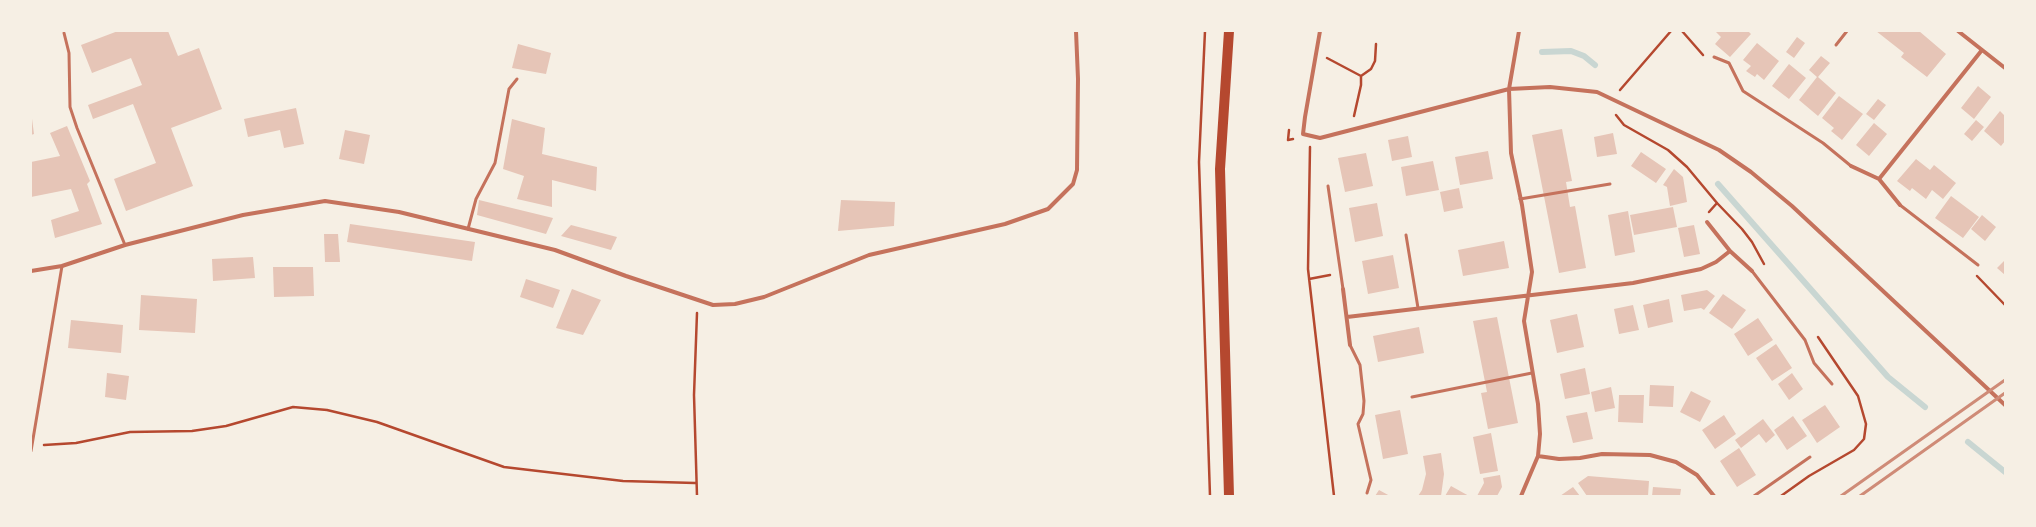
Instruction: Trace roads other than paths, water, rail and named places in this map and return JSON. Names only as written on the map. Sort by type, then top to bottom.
[{"type":"main road","points":[[1229,31],[1220,169],[1229,496]]},
{"type":"street","points":[[31,271],[62,266],[125,245],[243,214],[325,201],[399,212],[555,250],[626,276],[713,305],[734,304],[764,297],[869,255],[1005,224],[1048,210],[1073,184],[1077,170],[1078,80],[1076,31]]},
{"type":"street","points":[[1320,31],[1305,117],[1304,134],[1320,138],[1509,89],[1533,87],[1572,88],[1597,92],[1613,98],[1719,150],[1751,172],[1792,206],[2005,404]]},
{"type":"street","points":[[1519,31],[1509,89],[1511,153],[1532,272],[1524,321],[1538,404],[1539,427],[1538,456],[1521,496]]},
{"type":"street","points":[[1958,31],[2005,68]]},
{"type":"street","points":[[1879,179],[1982,50]]},
{"type":"street","points":[[1851,166],[1879,179],[1900,205]]},
{"type":"street","points":[[1707,222],[1730,251],[1752,271]]},
{"type":"street","points":[[1347,316],[1633,283],[1701,269],[1716,262],[1730,251]]},
{"type":"street","points":[[1343,289],[1350,345]]},
{"type":"street","points":[[1538,456],[1559,459],[1580,458],[1602,454],[1650,455],[1676,462],[1697,475],[1714,496]]},
{"type":"lane","points":[[1836,45],[1847,31]]},
{"type":"lane","points":[[64,33],[69,53],[70,107],[77,128],[125,245]]},
{"type":"lane","points":[[1714,57],[1729,63],[1743,91],[1823,143],[1851,166]]},
{"type":"lane","points":[[468,229],[476,199],[496,163],[509,89],[517,79]]},
{"type":"lane","points":[[1520,199],[1610,184]]},
{"type":"lane","points":[[1328,186],[1342,273],[1343,289]]},
{"type":"lane","points":[[1900,205],[1978,265]]},
{"type":"lane","points":[[1406,235],[1418,308]]},
{"type":"lane","points":[[31,451],[62,266]]},
{"type":"lane","points":[[1752,271],[1805,340],[1814,364],[1832,384]]},
{"type":"lane","points":[[1350,345],[1360,365],[1364,401],[1363,414],[1358,424],[1371,480],[1366,493]]},
{"type":"lane","points":[[1412,397],[1532,373]]},
{"type":"lane","points":[[1754,496],[1810,457]]},
{"type":"waterway","points":[[1542,52],[1571,51],[1584,56],[1595,65]]},
{"type":"waterway","points":[[1718,184],[1888,377],[1925,407]]},
{"type":"waterway","points":[[1968,442],[2005,472]]},
{"type":"railway","points":[[1841,496],[2005,380]]},
{"type":"railway","points":[[1860,496],[2005,393]]}]
